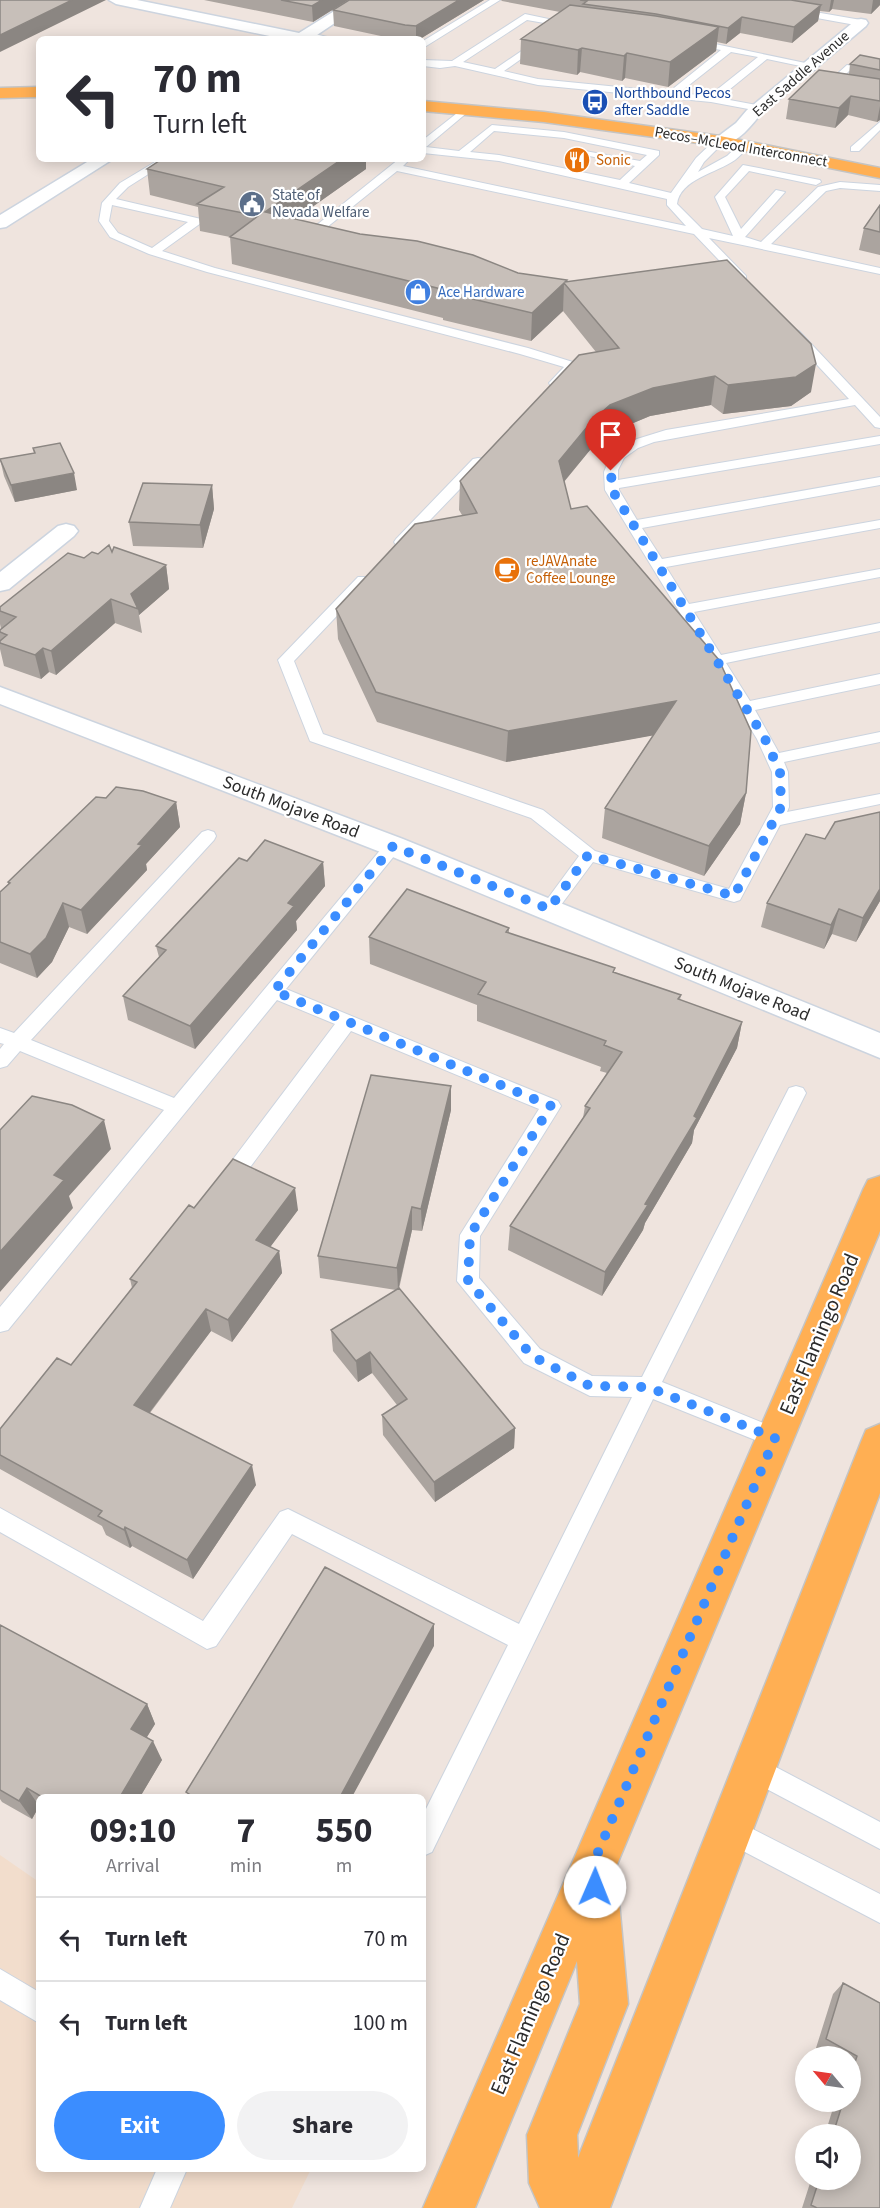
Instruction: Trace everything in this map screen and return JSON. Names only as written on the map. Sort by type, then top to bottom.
[{"type":"main road","points":[[0,77],[36,77]]},
{"type":"main road","points":[[0,93],[36,92]]},
{"type":"main road","name":"Pecos–McLeod Interconnect","points":[[426,105],[544,117],[720,141],[880,173]]},
{"type":"main road","name":"Pecos–McLeod Interconnect","points":[[713,123],[765,132]]},
{"type":"main road","name":"Pecos–McLeod Interconnect","points":[[835,146],[863,151]]},
{"type":"main road","name":"East Flamingo Road","points":[[455,2203],[593,1864],[880,1190]]},
{"type":"main road","points":[[584,2208],[731,1831],[753,1768],[878,1453]]},
{"type":"main road","points":[[567,2208],[554,2183],[552,2135],[604,2004],[593,1864]]},
{"type":"street","points":[[116,0],[298,36]]},
{"type":"street","points":[[305,36],[362,0]]},
{"type":"street","name":"East Saddle Avenue","points":[[720,141],[742,127],[759,108],[861,23]]},
{"type":"street","name":"East Saddle Avenue","points":[[742,127],[745,146]]},
{"type":"street","points":[[0,223],[99,162]]},
{"type":"street","points":[[0,584],[66,531]]},
{"type":"street","name":"South Mojave Road","points":[[0,695],[393,846],[880,1046]]},
{"type":"lane","points":[[426,43],[492,0]]},
{"type":"lane","points":[[779,9],[861,23]]},
{"type":"lane","points":[[455,63],[525,17],[586,27]]},
{"type":"lane","points":[[497,72],[564,24]]},
{"type":"lane","points":[[686,41],[810,65]]},
{"type":"lane","points":[[671,95],[729,49]]},
{"type":"lane","points":[[711,99],[765,56]]},
{"type":"lane","points":[[426,63],[440,65],[455,63],[538,82],[711,99],[759,108]]},
{"type":"lane","points":[[880,74],[847,68],[829,86],[880,95]]},
{"type":"lane","points":[[426,142],[466,109]]},
{"type":"lane","points":[[460,155],[492,128],[564,135],[655,153],[624,182]]},
{"type":"lane","points":[[863,151],[878,130]]},
{"type":"lane","points":[[720,141],[700,160],[673,197],[672,205],[731,273],[753,290]]},
{"type":"lane","points":[[521,142],[551,145]]},
{"type":"lane","points":[[686,182],[731,158],[745,146]]},
{"type":"lane","points":[[426,150],[499,158],[624,182]]},
{"type":"lane","points":[[509,150],[508,153],[514,155],[624,182],[673,197]]},
{"type":"lane","points":[[574,150],[642,165]]},
{"type":"lane","points":[[162,162],[124,185],[107,203],[104,221],[114,235],[153,252],[524,351],[572,366],[547,391]]},
{"type":"lane","points":[[334,238],[312,234],[401,162]]},
{"type":"lane","points":[[395,167],[880,271]]},
{"type":"lane","points":[[742,240],[720,197],[747,167],[816,182]]},
{"type":"lane","points":[[763,246],[822,189],[840,185],[880,188]]},
{"type":"lane","points":[[742,240],[780,192]]},
{"type":"lane","points":[[110,201],[197,221],[153,252]]},
{"type":"lane","points":[[784,323],[880,424]]},
{"type":"lane","points":[[376,568],[286,660],[316,737],[537,814],[588,855],[734,896],[781,807],[780,772],[745,707],[687,609],[612,490],[611,471],[621,455],[638,441],[666,434],[858,401]]},
{"type":"lane","points":[[612,485],[880,440]]},
{"type":"lane","points":[[392,551],[490,450]]},
{"type":"lane","points":[[634,525],[880,481]]},
{"type":"lane","points":[[659,564],[880,524]]},
{"type":"lane","points":[[687,609],[880,573]]},
{"type":"lane","points":[[717,660],[880,627]]},
{"type":"lane","points":[[745,707],[880,679]]},
{"type":"lane","points":[[774,759],[880,737]]},
{"type":"lane","points":[[775,820],[880,798]]},
{"type":"lane","points":[[0,1061],[9,1038],[208,836]]},
{"type":"lane","points":[[0,1323],[393,846]]},
{"type":"lane","points":[[549,909],[588,855]]},
{"type":"lane","points":[[274,991],[551,1106],[470,1235],[468,1281],[532,1356],[590,1386],[648,1387],[775,1438]]},
{"type":"lane","points":[[241,1164],[347,1022]]},
{"type":"lane","points":[[9,1038],[178,1108]]},
{"type":"lane","points":[[426,1837],[796,1092]]},
{"type":"lane","points":[[0,1520],[207,1637],[288,1520],[524,1640]]},
{"type":"lane","points":[[753,1768],[880,1836]]},
{"type":"lane","points":[[731,1831],[880,1909]]},
{"type":"lane","points":[[0,1983],[36,2007]]},
{"type":"lane","points":[[155,2208],[171,2172]]},
{"type":"shaded area","points":[[0,1855],[36,1880],[36,2172],[310,2172],[292,2208],[0,2208]]},
{"type":"building","points":[[0,0],[72,0],[0,35]]},
{"type":"building","points":[[281,0],[322,0],[312,6]]},
{"type":"building","points":[[349,0],[459,0],[416,26],[333,10]]},
{"type":"building","points":[[580,0],[791,0],[821,5],[794,27],[742,17],[728,28],[656,14],[583,4],[587,1]]},
{"type":"building","points":[[570,5],[719,27],[670,62],[627,53],[624,56],[582,48],[578,50],[521,39]]},
{"type":"building","points":[[860,55],[880,59],[880,70],[850,64]]},
{"type":"building","points":[[819,70],[880,79],[880,101],[851,96],[839,108],[789,99]]},
{"type":"building","name":"reJAVAnate Coffee Lounge","points":[[158,162],[338,162],[265,212],[360,234],[417,241],[473,255],[518,273],[567,280],[565,282],[727,260],[811,344],[816,364],[796,377],[728,385],[715,376],[653,388],[610,405],[592,421],[559,461],[571,509],[587,506],[719,660],[751,731],[746,793],[709,846],[605,808],[676,701],[508,731],[376,692],[336,609],[415,524],[477,513],[460,481],[579,355],[619,348],[564,283],[532,313],[230,237],[258,216],[197,204],[224,187],[147,169]]},
{"type":"building","points":[[880,205],[880,232],[864,228]]},
{"type":"building","points":[[60,443],[74,473],[11,485],[0,459],[35,453],[33,448]]},
{"type":"building","points":[[143,483],[212,485],[200,525],[129,522]]},
{"type":"building","points":[[109,545],[112,552],[114,547],[166,565],[131,594],[138,609],[111,599],[51,651],[43,648],[35,655],[0,643],[7,635],[0,630],[16,617],[0,611],[0,607],[68,553],[84,558],[92,552],[98,554]]},
{"type":"building","points":[[116,787],[143,791],[176,802],[138,844],[142,845],[81,910],[63,903],[46,938],[30,954],[0,942],[0,892],[96,797],[106,798]]},
{"type":"building","points":[[880,812],[880,889],[863,918],[839,909],[831,925],[767,903],[806,834],[825,839],[835,822]]},
{"type":"building","points":[[265,840],[323,862],[288,903],[294,906],[190,1026],[123,996],[166,950],[156,946],[239,858],[247,861]]},
{"type":"building","points":[[407,889],[509,928],[506,932],[615,968],[613,972],[681,995],[678,999],[742,1022],[694,1116],[697,1118],[645,1204],[648,1205],[605,1272],[510,1226],[590,1108],[585,1106],[622,1052],[604,1045],[606,1041],[478,994],[486,982],[369,937]]},
{"type":"building","points":[[371,1075],[451,1086],[421,1209],[412,1207],[397,1268],[318,1256]]},
{"type":"building","points":[[32,1096],[72,1105],[104,1120],[54,1175],[64,1180],[0,1252],[0,1130]]},
{"type":"building","points":[[233,1159],[295,1188],[256,1240],[279,1251],[228,1320],[206,1309],[134,1405],[252,1465],[187,1560],[125,1527],[124,1530],[98,1516],[102,1511],[0,1455],[0,1429],[57,1358],[71,1365],[137,1282],[130,1279],[189,1205],[194,1208]]},
{"type":"building","points":[[399,1288],[515,1428],[434,1482],[382,1415],[407,1399],[370,1352],[356,1361],[331,1330]]},
{"type":"building","points":[[325,1567],[434,1624],[342,1794],[189,1794],[186,1792]]},
{"type":"building","points":[[0,1625],[147,1704],[131,1729],[153,1741],[122,1794],[37,1794],[27,1788],[19,1801],[0,1790]]},
{"type":"building","points":[[843,1983],[880,2003],[880,2208],[817,2208],[811,2205],[816,2190],[861,2190],[861,2124],[836,2124],[840,2112],[861,2112],[861,2046],[839,2046],[826,2039]]},
{"type":"place","name":"Northbound Pecos after Saddle","points":[[595,102]]},
{"type":"place","name":"Sonic","points":[[577,160]]},
{"type":"place","name":"State of Nevada Welfare","points":[[252,204]]},
{"type":"place","name":"Ace Hardware","points":[[418,292]]},
{"type":"place","name":"reJAVAnate Coffee Lounge","points":[[507,570]]},
{"type":"route","points":[[595,1887],[593,1864],[775,1438],[648,1387],[590,1386],[532,1356],[468,1281],[470,1235],[551,1106],[274,991],[393,846],[549,909],[588,855],[734,896],[781,807],[780,772],[765,739],[612,490],[611,471]]}]
